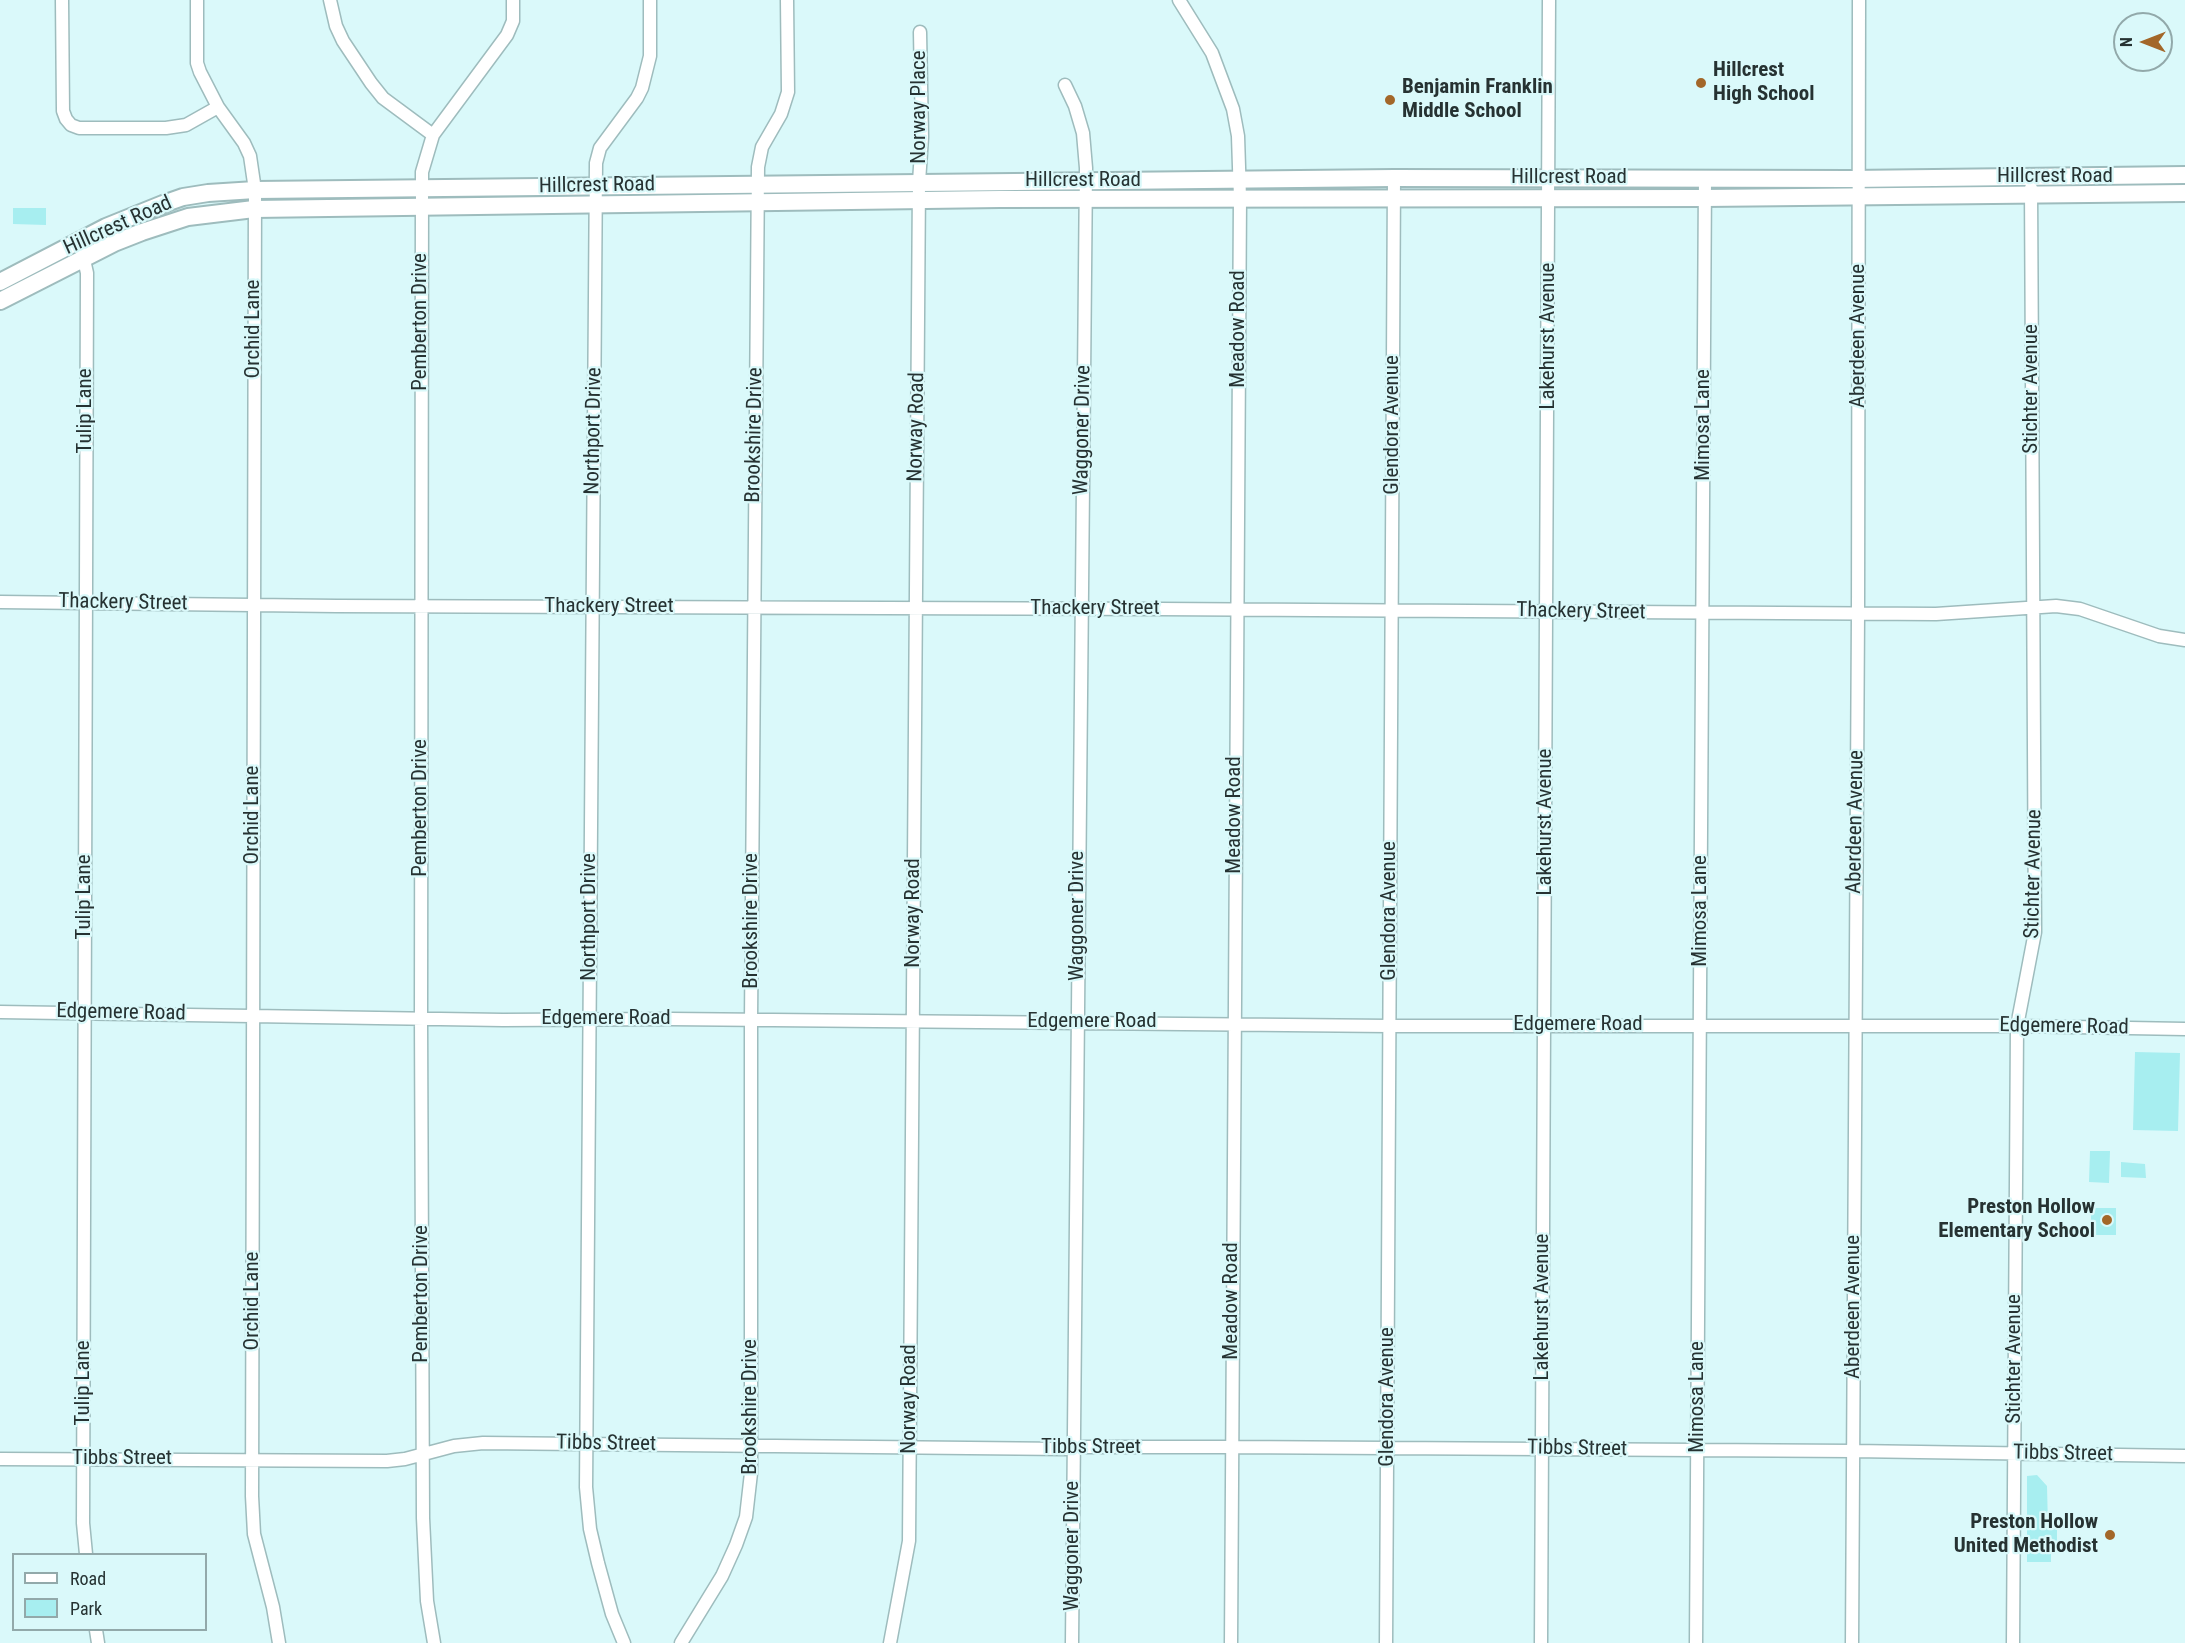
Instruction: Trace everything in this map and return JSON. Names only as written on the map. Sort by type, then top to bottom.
[{"type":"main road","name":"Hillcrest Road","points":[[0,301],[114,243],[142,232],[188,217],[254,209],[919,201],[1239,179],[1859,179],[2185,175]]},
{"type":"main road","name":"Hillcrest Road","points":[[0,282],[134,215],[183,197],[255,190],[919,182],[1240,198],[1705,198],[2185,193]]},
{"type":"street","points":[[62,0],[63,111],[71,125],[80,128],[166,128],[186,125],[218,107]]},
{"type":"street","name":"Orchid Lane","points":[[197,0],[197,63],[203,81],[218,107],[244,143],[250,156],[255,190],[252,1496],[254,1534],[273,1607],[279,1643]]},
{"type":"street","points":[[330,0],[336,26],[343,41],[371,83],[383,98],[433,135]]},
{"type":"street","name":"Pemberton Drive","points":[[434,1643],[425,1569],[423,1453],[422,188],[425,157],[433,135],[507,35],[513,21],[513,0]]},
{"type":"street","points":[[596,186],[597,157],[600,148],[638,98],[649,66],[650,0]]},
{"type":"street","name":"Brookshire Drive","points":[[681,1643],[722,1576],[746,1517],[750,1492],[751,1020],[758,166],[762,147],[781,114],[788,92],[787,0]]},
{"type":"street","name":"Meadow Road","points":[[1179,0],[1212,53],[1233,109],[1238,136],[1240,198],[1231,1643]]},
{"type":"street","name":"Lakehurst Avenue","points":[[1541,1643],[1549,0]]},
{"type":"street","name":"Aberdeen Avenue","points":[[1852,1643],[1859,0]]},
{"type":"street","name":"Norway Place","points":[[919,182],[922,137],[920,32]]},
{"type":"street","name":"Waggoner Drive","points":[[1065,85],[1075,106],[1083,133],[1086,190],[1080,609],[1072,1643]]},
{"type":"street","name":"Stichter Avenue","points":[[2013,1643],[2017,1026],[2036,932],[2031,176]]},
{"type":"street","name":"Glendora Avenue","points":[[1386,1643],[1394,178]]},
{"type":"street","name":"Mimosa Lane","points":[[1696,1643],[1705,178]]},
{"type":"street","name":"Norway Road","points":[[890,1643],[909,1541],[919,182]]},
{"type":"street","name":"Northport Drive","points":[[596,186],[586,1487],[590,1529],[604,1588],[624,1643]]},
{"type":"street","name":"Tulip Lane","points":[[78,242],[85,259],[87,285],[84,1459],[86,1553]]},
{"type":"street","name":"Thackery Street","points":[[0,602],[1702,613],[1963,613],[2033,607],[2066,607],[2080,609],[2159,636],[2185,640]]},
{"type":"street","name":"Edgemere Road","points":[[0,1012],[1389,1026],[2017,1026],[2185,1029]]},
{"type":"street","name":"Tibbs Street","points":[[0,1459],[387,1461],[405,1459],[454,1446],[483,1443],[1073,1448],[1853,1450],[2185,1455]]},
{"type":"green space","points":[[13,208],[46,208],[46,225],[13,224]]},
{"type":"green space","points":[[2135,1052],[2180,1053],[2178,1131],[2133,1130]]},
{"type":"green space","points":[[2090,1151],[2110,1151],[2109,1183],[2089,1182]]},
{"type":"green space","points":[[2121,1162],[2145,1164],[2146,1178],[2121,1177]]},
{"type":"green space","points":[[2091,1208],[2116,1208],[2116,1235],[2091,1235]]},
{"type":"green space","points":[[2037,1475],[2047,1486],[2048,1526],[2057,1527],[2057,1551],[2051,1551],[2051,1562],[2027,1562],[2027,1476]]},
{"type":"place","name":"Hillcrest High School","points":[[1701,83]]},
{"type":"place","name":"Benjamin Franklin Middle School","points":[[1390,100]]},
{"type":"place","name":"Preston Hollow Elementary School","points":[[2107,1220]]},
{"type":"place","name":"Preston Hollow United Methodist","points":[[2110,1535]]}]
